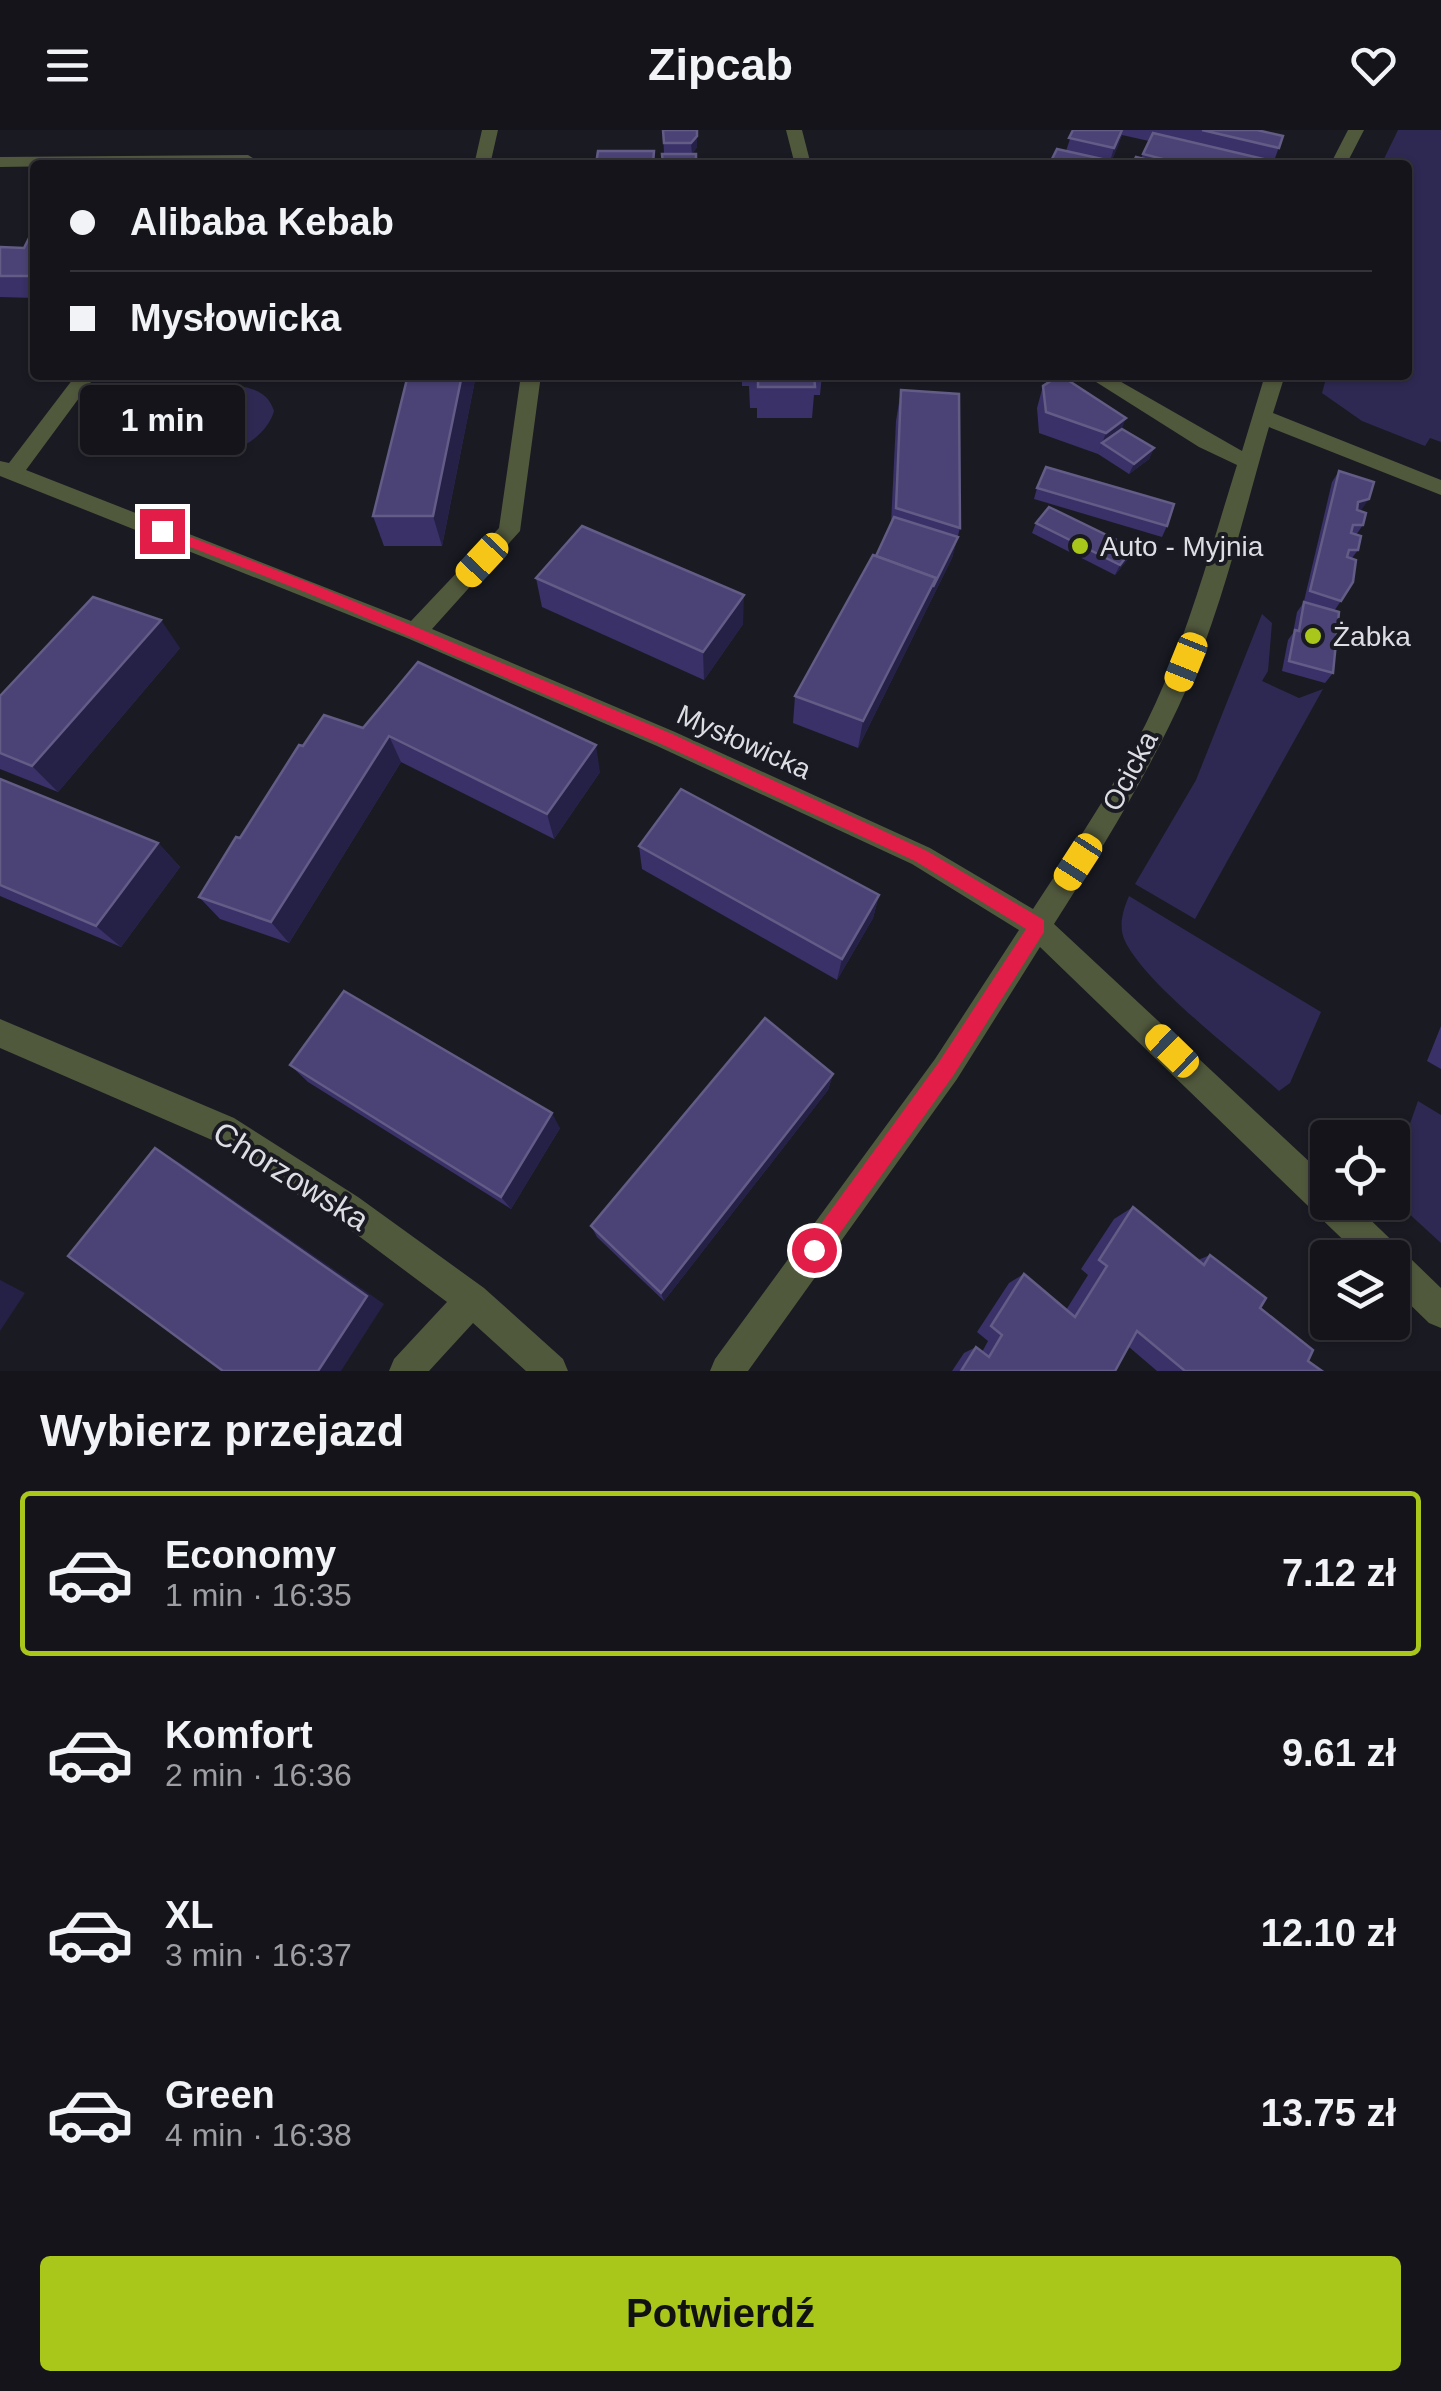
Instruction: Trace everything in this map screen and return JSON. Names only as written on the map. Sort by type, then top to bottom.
[{"type":"street","points":[[483,160],[490,130]]},
{"type":"street","points":[[794,130],[803,160]]},
{"type":"street","points":[[1341,160],[1356,130]]},
{"type":"street","points":[[0,162],[30,162]]},
{"type":"street","points":[[7,471],[82,380]]},
{"type":"street","points":[[415,632],[510,530],[529,380]]},
{"type":"street","points":[[1104,380],[1250,463]]},
{"type":"street","name":"Ocicka","points":[[727,1371],[946,1069],[1099,830],[1174,690],[1202,616],[1273,380]]},
{"type":"street","points":[[1262,417],[1441,488]]},
{"type":"street","name":"Mysłowicka","points":[[7,471],[415,632],[666,739],[921,856],[1038,926],[1310,1185]]},
{"type":"street","name":"Chorzowska","points":[[0,1033],[223,1130],[347,1208],[472,1300],[550,1371]]},
{"type":"street","name":"Mysłowicka","points":[[1347,1220],[1367,1240]]},
{"type":"street","points":[[1410,1281],[1441,1310]]},
{"type":"street","points":[[406,1371],[472,1300]]},
{"type":"shaded area","points":[[1398,130],[1441,130],[1441,442],[1430,438],[1425,446],[1362,421],[1322,393],[1326,380],[1412,380],[1412,160],[1383,160]]},
{"type":"shaded area","points":[[234,385],[264,395],[274,411],[256,437],[225,453],[208,455],[178,446],[168,433],[170,421],[182,404],[201,393]]},
{"type":"shaded area","points":[[1262,614],[1272,623],[1268,671],[1262,681],[1299,698],[1323,689],[1195,919],[1135,884],[1196,780]]},
{"type":"shaded area","points":[[1129,896],[1321,1012],[1290,1083],[1279,1091],[1152,978],[1123,935],[1122,918]]},
{"type":"shaded area","points":[[1418,1101],[1441,1115],[1441,1243],[1410,1215],[1410,1124]]},
{"type":"building","points":[[663,130],[697,130],[697,136],[691,143],[664,143]]},
{"type":"building","points":[[1073,130],[1122,130],[1114,148],[1069,138]]},
{"type":"building","points":[[1202,130],[1257,130],[1283,136],[1279,148]]},
{"type":"building","points":[[1153,133],[1268,160],[1166,160],[1143,154]]},
{"type":"building","points":[[1057,149],[1107,160],[1052,160]]},
{"type":"building","points":[[598,151],[654,151],[653,160],[597,160]]},
{"type":"building","points":[[662,154],[696,154],[696,160],[663,160]]},
{"type":"building","points":[[30,236],[30,276],[0,276],[0,247],[24,248]]},
{"type":"building","points":[[407,380],[461,380],[433,516],[373,516]]},
{"type":"building","points":[[758,380],[814,380],[815,387],[758,387]]},
{"type":"building","points":[[1052,380],[1068,380],[1126,418],[1106,433],[1046,412],[1043,386]]},
{"type":"building","points":[[901,390],[959,394],[960,528],[896,508]]},
{"type":"building","points":[[1122,429],[1154,448],[1134,464],[1102,443]]},
{"type":"building","points":[[1046,467],[1174,504],[1167,526],[1037,488]]},
{"type":"building","points":[[1339,471],[1374,482],[1369,499],[1358,502],[1357,510],[1366,513],[1363,525],[1353,525],[1351,533],[1361,536],[1358,550],[1349,550],[1347,557],[1356,560],[1353,582],[1341,601],[1310,591]]},
{"type":"building","points":[[1049,507],[1133,548],[1120,565],[1036,523]]},
{"type":"building","points":[[894,517],[958,537],[933,587],[936,578],[876,556]]},
{"type":"building","points":[[582,526],[744,595],[703,652],[536,578]]},
{"type":"building","points":[[873,555],[936,578],[863,721],[795,696]]},
{"type":"building","points":[[93,597],[161,620],[32,766],[0,753],[0,696]]},
{"type":"building","points":[[1304,602],[1339,612],[1333,673],[1289,661]]},
{"type":"building","points":[[418,662],[596,745],[547,814],[389,736],[271,922],[199,897],[299,745],[303,746],[324,715],[363,728]]},
{"type":"building","points":[[0,779],[158,843],[96,926],[0,885]]},
{"type":"building","points":[[681,789],[879,895],[842,959],[639,846]]},
{"type":"building","points":[[344,991],[552,1113],[501,1197],[290,1065]]},
{"type":"building","points":[[765,1018],[833,1074],[661,1293],[591,1226]]},
{"type":"building","points":[[155,1148],[367,1296],[318,1371],[223,1371],[68,1256]]},
{"type":"building","points":[[1133,1207],[1204,1265],[1210,1255],[1266,1298],[1260,1308],[1313,1350],[1308,1361],[1322,1371],[1185,1371],[1137,1331],[1115,1371],[961,1371],[976,1347],[989,1357],[1002,1335],[991,1326],[1024,1274],[1075,1317],[1107,1266],[1099,1260]]},
{"type":"place","name":"Auto - Myjnia","points":[[1080,546]]},
{"type":"place","name":"Żabka","points":[[1313,636]]},
{"type":"route","points":[[162,531],[310,588],[666,739],[921,856],[1038,926],[946,1069],[814,1250]]}]
